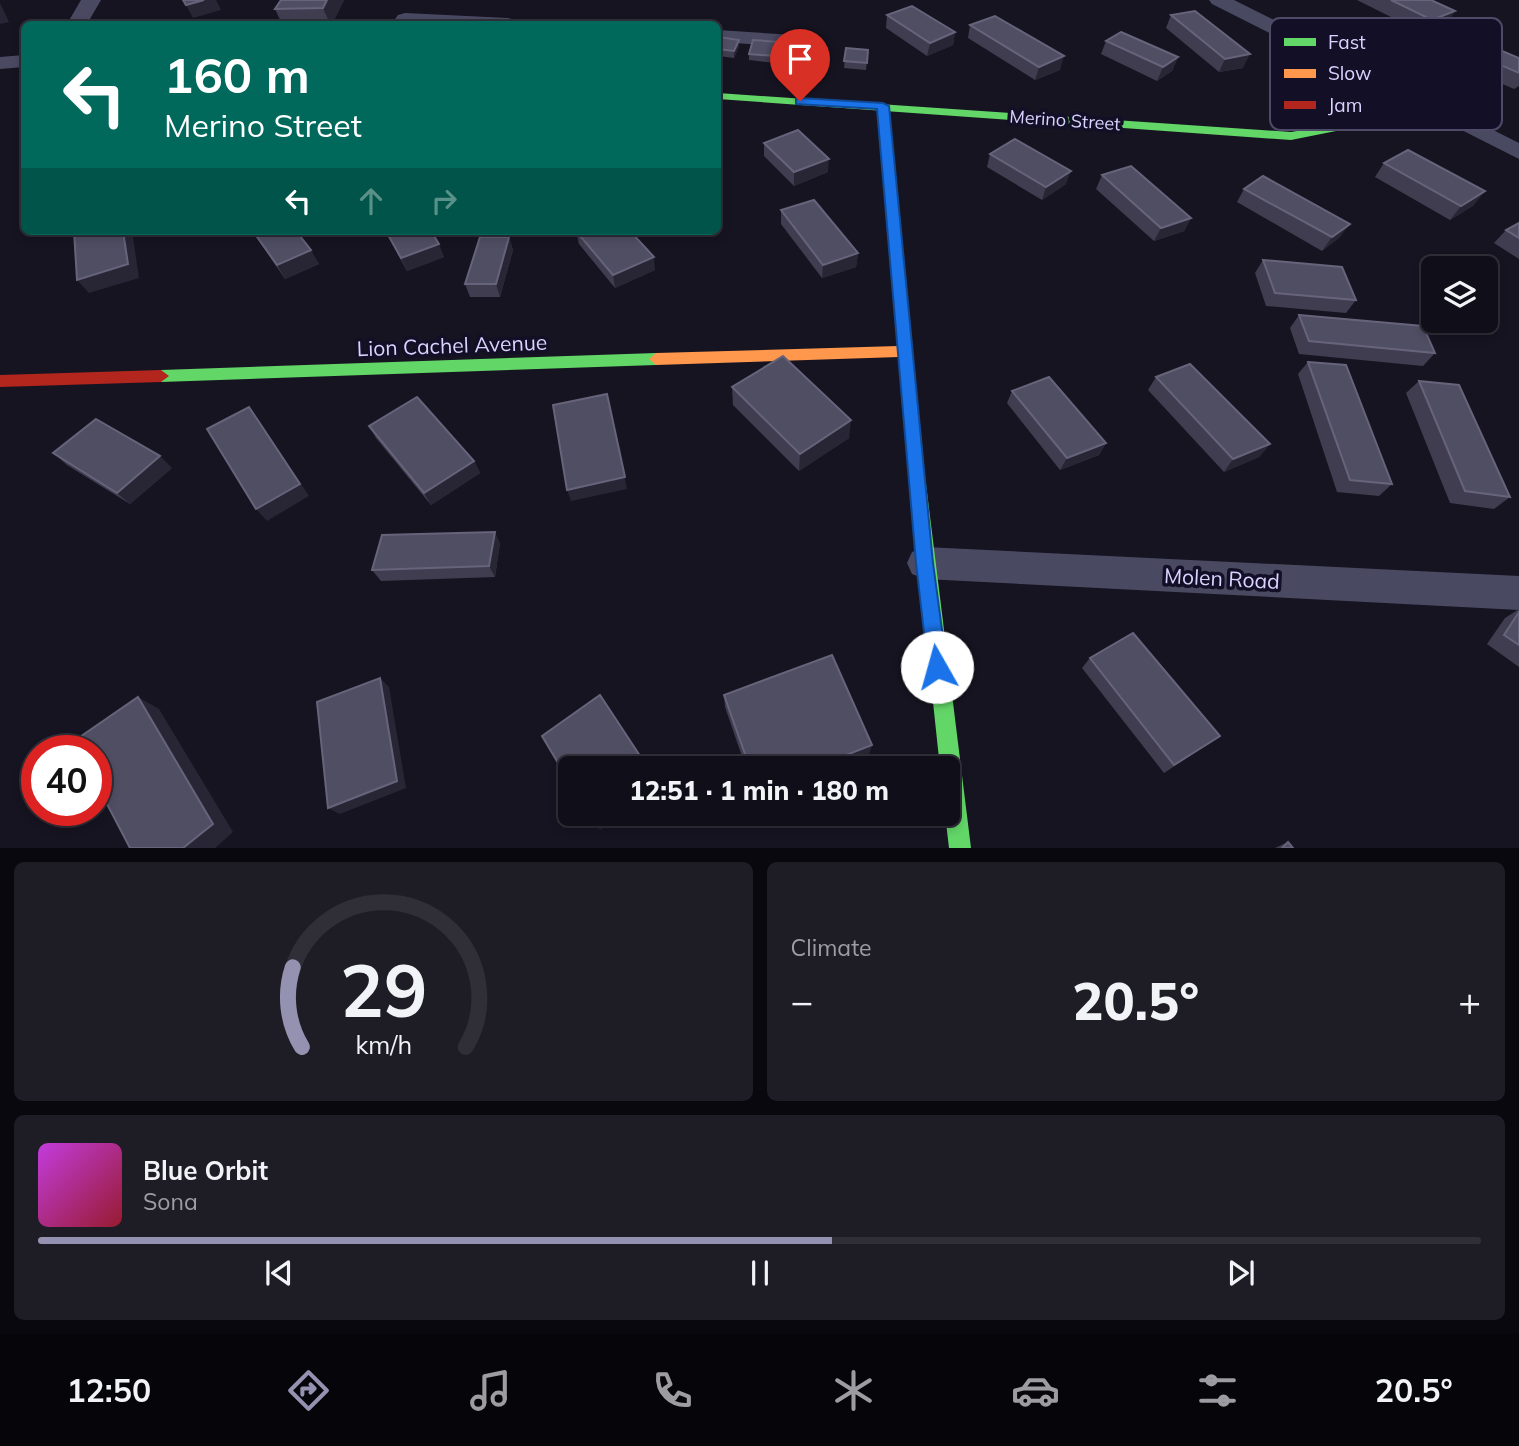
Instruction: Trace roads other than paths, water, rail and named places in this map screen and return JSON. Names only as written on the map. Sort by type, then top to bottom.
[{"type":"street","points":[[80,21],[92,0]]},
{"type":"street","points":[[1219,0],[1270,26]]},
{"type":"street","points":[[406,14],[477,21]]},
{"type":"street","points":[[721,36],[809,42]]},
{"type":"street","points":[[0,62],[21,61]]},
{"type":"street","name":"Merino Street","points":[[721,96],[1291,136],[1334,130]]},
{"type":"street","points":[[883,106],[925,563],[960,848]]},
{"type":"street","points":[[1475,130],[1519,152]]},
{"type":"street","name":"Lion Cachel Avenue","points":[[0,381],[906,351]]},
{"type":"street","name":"Molen Road","points":[[925,563],[1519,593]]}]
